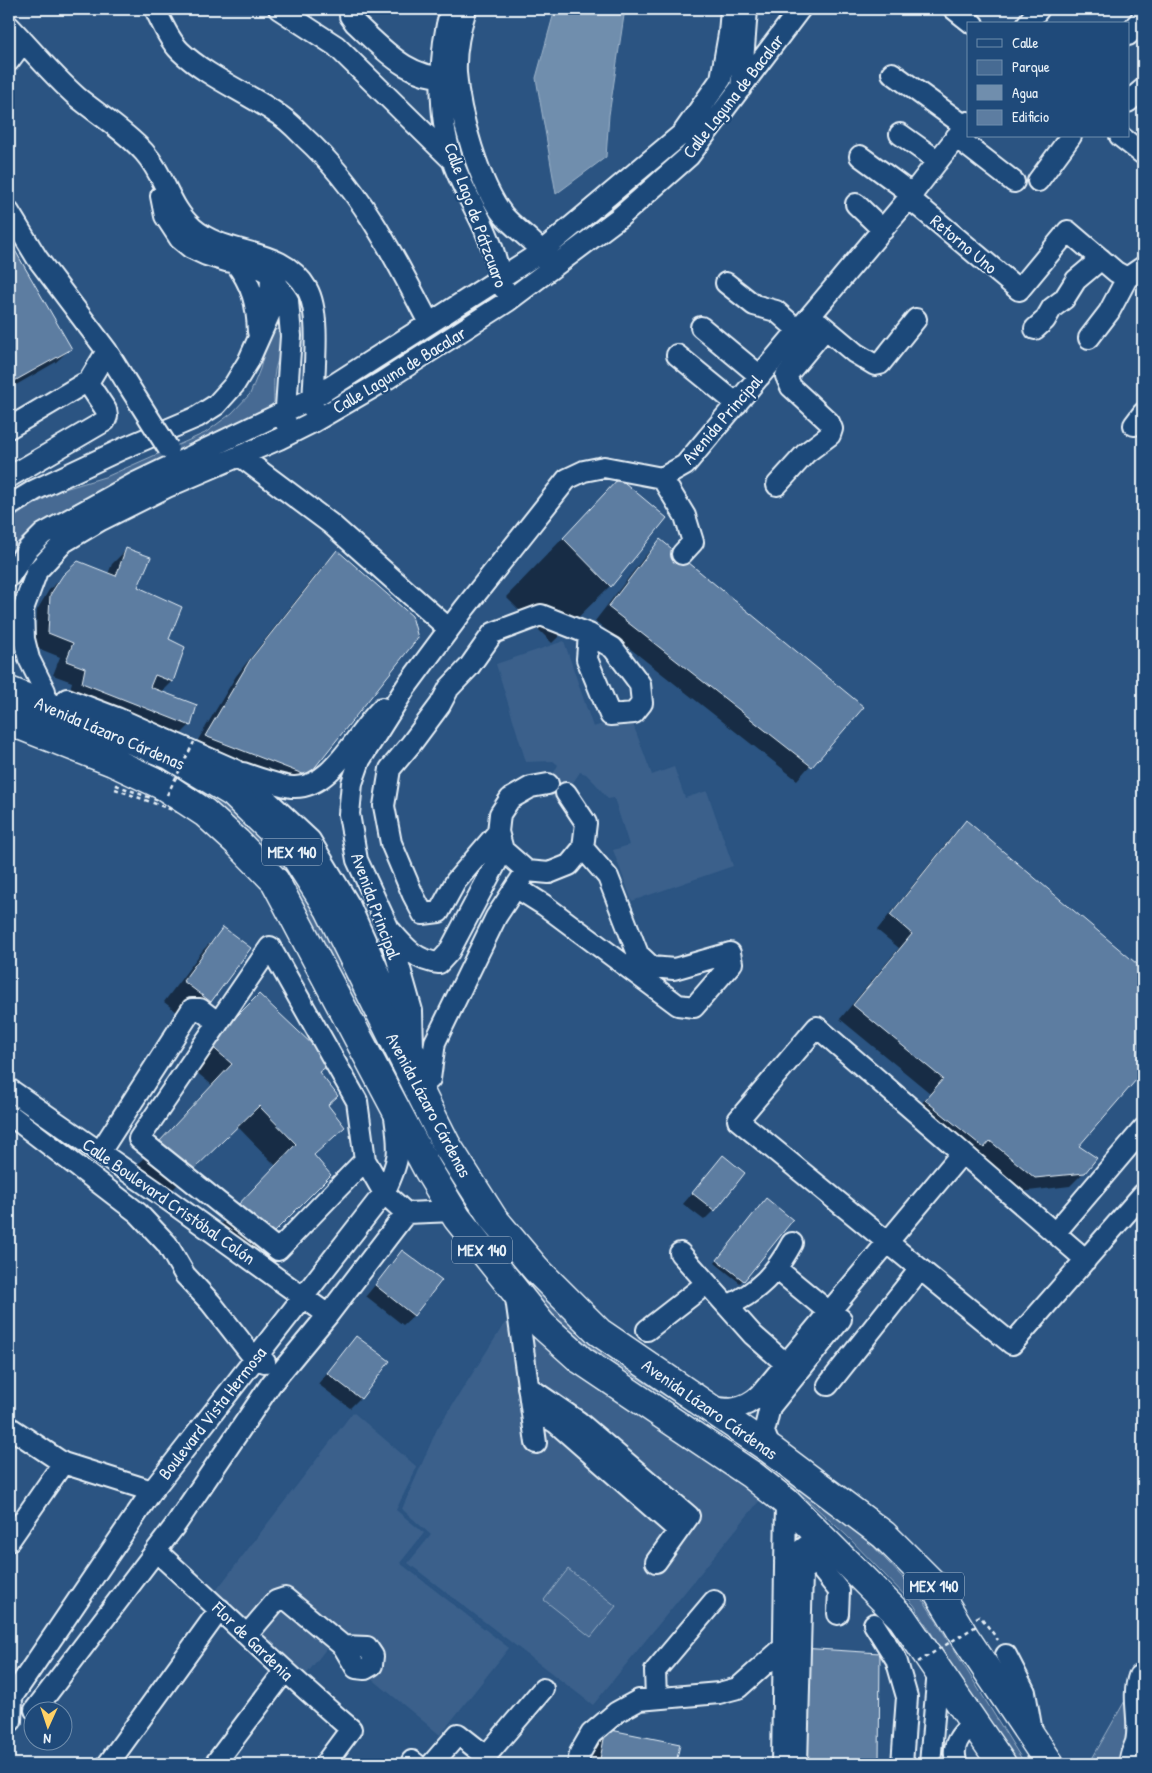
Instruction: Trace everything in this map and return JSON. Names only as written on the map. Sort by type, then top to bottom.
[{"type":"highway","name":"Avenida Lázaro Cárdenas","points":[[9,691],[170,755],[233,793],[290,848],[329,909],[446,1144],[493,1218],[536,1269],[599,1332],[771,1450],[884,1535],[933,1584],[965,1637],[1050,1764]]},
{"type":"highway","name":"Avenida Lázaro Cárdenas","points":[[9,721],[113,762],[164,786],[205,814],[238,842],[275,881],[427,1168],[454,1211],[542,1324],[581,1360],[752,1475],[786,1502],[821,1547],[902,1618],[928,1666],[974,1723],[1002,1764]]},
{"type":"highway","points":[[430,1079],[446,1144]]},
{"type":"street","points":[[155,9],[166,32],[180,51],[220,80],[278,114],[333,166],[357,194],[429,323]]},
{"type":"street","points":[[279,9],[336,46],[452,160],[480,170]]},
{"type":"street","name":"Calle Lago de Pátzcuaro","points":[[451,9],[447,21],[449,77],[447,139],[452,160],[490,241],[508,301]]},
{"type":"street","name":"Calle Lago de Pátzcuaro","points":[[466,9],[449,77],[490,195],[504,215],[542,252],[551,270]]},
{"type":"street","name":"Calle Laguna de Bacalar","points":[[9,577],[27,550],[43,534],[101,501],[173,456],[286,412],[313,398],[542,252],[682,134],[721,79],[729,34],[731,9]]},
{"type":"street","points":[[741,90],[747,9]]},
{"type":"street","name":"Calle Laguna de Bacalar","points":[[45,691],[29,659],[24,639],[23,609],[37,570],[64,542],[100,520],[131,507],[167,487],[284,437],[313,422],[461,333],[551,270],[620,217],[689,156],[741,90],[800,9]]},
{"type":"street","points":[[954,9],[971,22]]},
{"type":"street","points":[[1029,22],[1039,9]]},
{"type":"street","points":[[320,34],[336,31],[351,12]]},
{"type":"street","points":[[351,12],[355,23],[401,65],[418,74],[449,77]]},
{"type":"street","points":[[1130,33],[1143,17]]},
{"type":"street","points":[[9,62],[13,31]]},
{"type":"street","points":[[13,31],[76,96],[135,143],[153,165],[161,181],[175,234],[191,248],[226,262],[254,265],[271,275],[288,300],[290,319],[284,437]]},
{"type":"street","points":[[892,74],[963,128]]},
{"type":"street","points":[[1130,100],[1143,89]]},
{"type":"street","name":"Avenida Principal","points":[[413,1048],[412,1011],[388,928],[357,860],[349,814],[352,783],[360,760],[406,687],[567,479],[584,471],[604,467],[662,478],[685,465],[737,404],[771,373],[811,325],[882,230],[911,196],[963,128]]},
{"type":"street","points":[[1130,133],[1142,149]]},
{"type":"street","points":[[900,134],[938,161]]},
{"type":"street","points":[[972,138],[1014,182]]},
{"type":"street","points":[[1038,181],[1070,138]]},
{"type":"street","points":[[1123,138],[1142,149]]},
{"type":"street","name":"Retorno Uno","points":[[860,156],[911,196],[1020,290],[1068,231],[1101,258]]},
{"type":"street","points":[[856,204],[882,230]]},
{"type":"street","points":[[9,212],[38,258],[107,351],[173,456]]},
{"type":"street","points":[[170,212],[209,240],[275,259],[296,274],[307,289],[314,308],[313,422]]},
{"type":"street","points":[[1035,329],[1052,308],[1064,299],[1076,280],[1101,258],[1135,272],[1109,312],[1089,338]]},
{"type":"street","points":[[235,262],[253,291],[257,307],[258,336]]},
{"type":"street","points":[[9,506],[36,490],[122,449],[197,417],[216,405],[234,385],[248,362],[258,336],[270,313],[271,275]]},
{"type":"street","points":[[726,283],[754,304],[811,325],[874,365],[880,364],[916,319]]},
{"type":"street","points":[[446,312],[461,333]]},
{"type":"street","points":[[270,313],[284,314],[290,319]]},
{"type":"street","points":[[771,373],[811,325]]},
{"type":"street","points":[[700,327],[791,387],[829,422],[832,429],[830,435],[806,453],[777,485]]},
{"type":"street","points":[[392,347],[407,367]]},
{"type":"street","points":[[9,428],[87,384],[107,351]]},
{"type":"street","points":[[677,355],[737,404]]},
{"type":"street","points":[[9,477],[105,421],[107,416],[106,410],[87,384]]},
{"type":"street","points":[[240,456],[331,524],[449,629]]},
{"type":"street","points":[[662,478],[685,516],[693,542],[682,554]]},
{"type":"street","points":[[9,636],[23,609]]},
{"type":"street","points":[[500,841],[456,881],[439,912],[424,914],[413,895],[391,843],[384,806],[390,768],[411,744],[440,705],[449,688],[469,667],[493,634],[541,615],[589,634]]},
{"type":"street","name":"Avenida Lázaro Cárdenas","points":[[9,678],[117,718],[235,770],[310,840],[350,906],[413,1048],[430,1079]]},
{"type":"street","name":"Avenida Principal","points":[[235,770],[292,787],[310,786],[320,779],[345,754],[372,718],[406,687]]},
{"type":"street","points":[[320,779],[330,780],[339,785],[346,792],[350,801]]},
{"type":"street","points":[[388,928],[412,954],[428,962],[439,963],[449,952],[500,841],[500,814],[510,799],[531,787],[548,784]]},
{"type":"street","points":[[430,1079],[435,1042],[496,917],[522,879],[549,874],[569,865],[583,848],[586,824],[566,793]]},
{"type":"street","points":[[500,841],[522,879],[544,905],[678,1005],[694,1007],[732,963],[730,953],[674,969],[652,967],[638,954],[608,877],[583,848]]},
{"type":"street","points":[[365,1160],[278,1250],[139,1139],[270,947],[357,1101],[365,1160],[384,1193],[406,1213],[454,1211]]},
{"type":"street","points":[[100,1152],[192,1009],[200,1009],[218,1023]]},
{"type":"street","points":[[1086,1260],[817,1026],[738,1120],[1012,1344],[1086,1260],[1143,1194]]},
{"type":"street","name":"Calle Boulevard Cristóbal Colón","points":[[9,1089],[304,1297],[328,1316]]},
{"type":"street","name":"Boulevard Vista Hermosa","points":[[22,1717],[10,1722],[12,1697],[152,1491],[384,1193],[397,1167],[400,1150],[394,1104]]},
{"type":"street","name":"Calle Boulevard Cristóbal Colón","points":[[9,1114],[138,1213],[167,1244],[185,1275],[210,1302],[254,1358]]},
{"type":"street","points":[[1055,1233],[1143,1129]]},
{"type":"street","points":[[771,1450],[764,1432],[770,1407],[892,1246],[967,1156]]},
{"type":"street","name":"Boulevard Vista Hermosa","points":[[43,1700],[156,1551],[282,1369],[328,1316],[406,1213]]},
{"type":"street","points":[[727,1306],[745,1298],[778,1270],[792,1244]]},
{"type":"street","points":[[706,1406],[731,1410],[753,1402],[829,1312],[892,1246]]},
{"type":"street","points":[[680,1254],[753,1335],[786,1364]]},
{"type":"street","points":[[828,1385],[920,1269]]},
{"type":"street","points":[[778,1270],[829,1312]]},
{"type":"street","points":[[647,1330],[706,1284]]},
{"type":"street","points":[[515,1291],[536,1443]]},
{"type":"street","points":[[254,1358],[282,1369]]},
{"type":"street","points":[[528,1387],[579,1422],[689,1516],[656,1562]]},
{"type":"street","points":[[531,1407],[556,1423],[678,1530]]},
{"type":"street","points":[[9,1427],[63,1463],[152,1491]]},
{"type":"street","points":[[9,1541],[63,1463]]},
{"type":"street","points":[[782,1764],[786,1502]]},
{"type":"street","points":[[785,1562],[821,1547]]},
{"type":"street","points":[[821,1547],[839,1591],[838,1614]]},
{"type":"street","points":[[797,1764],[802,1572],[821,1547]]},
{"type":"street","name":"Flor de Gardenia","points":[[156,1551],[220,1608],[284,1672],[351,1729],[325,1764]]},
{"type":"street","points":[[246,1635],[276,1600],[284,1598],[343,1646]]},
{"type":"street","points":[[656,1697],[655,1671],[714,1600]]},
{"type":"street","points":[[108,1764],[220,1608]]},
{"type":"street","points":[[874,1624],[896,1659],[907,1696],[902,1764]]},
{"type":"street","points":[[578,1764],[580,1752],[591,1734],[617,1712],[638,1700],[719,1693],[738,1688],[784,1647]]},
{"type":"street","points":[[1006,1655],[1025,1692],[1034,1739]]},
{"type":"street","points":[[928,1666],[933,1762]]},
{"type":"street","points":[[216,1764],[284,1672]]},
{"type":"street","points":[[1130,1764],[1129,1757],[1136,1741],[1135,1688],[1140,1676],[1143,1676]]},
{"type":"street","points":[[432,1764],[458,1734],[486,1756],[543,1689]]},
{"type":"street","points":[[957,1764],[955,1748],[959,1734],[974,1723]]},
{"type":"path","points":[[168,795],[194,742]]},
{"type":"path","points":[[928,1666],[978,1625]]},
{"type":"path","points":[[1077,1764],[1076,1761],[1080,1760],[1084,1764]]},
{"type":"shaded area","points":[[564,641],[593,727],[630,716],[652,775],[674,767],[685,798],[707,791],[733,866],[632,901],[613,850],[629,845],[614,798],[608,799],[586,774],[580,772],[560,802],[543,793],[558,765],[553,761],[526,762],[496,664]]},
{"type":"shaded area","points":[[515,1307],[549,1347],[760,1500],[593,1705],[408,1563],[431,1535],[402,1509],[437,1429]]},
{"type":"shaded area","points":[[353,1412],[417,1467],[396,1510],[424,1533],[400,1563],[509,1648],[440,1735],[330,1644],[305,1676],[215,1592]]},
{"type":"green space","points":[[279,329],[282,351],[275,370],[274,402],[265,412],[34,531],[19,541],[9,554],[9,522],[23,511],[58,491],[108,476],[205,433],[232,413],[250,394],[260,369],[270,331]]},
{"type":"green space","points":[[9,702],[169,764],[230,797],[285,853],[444,1147],[595,1335],[854,1526],[922,1598],[1025,1764],[1012,1764],[914,1605],[846,1535],[763,1460],[590,1347],[552,1314],[460,1216],[321,953],[214,813],[9,719]]},
{"type":"green space","points":[[568,1569],[616,1606],[591,1637],[544,1600]]},
{"type":"green space","points":[[1143,1669],[1143,1764],[1089,1764]]},
{"type":"water","points":[[555,9],[625,9],[609,115],[606,157],[556,194],[536,78]]},
{"type":"building","points":[[9,240],[72,349],[9,384]]},
{"type":"building","points":[[619,478],[667,518],[611,587],[563,538]]},
{"type":"building","points":[[660,539],[864,707],[812,767],[608,607]]},
{"type":"building","points":[[126,548],[151,557],[138,587],[182,607],[169,639],[185,647],[173,682],[155,675],[150,687],[197,705],[191,726],[82,683],[85,668],[66,661],[73,643],[48,633],[50,595],[63,575],[78,561],[116,576]]},
{"type":"building","points":[[337,550],[412,616],[418,638],[308,776],[205,736],[250,660]]},
{"type":"building","points":[[966,820],[1143,969],[1143,1072],[1079,1146],[1097,1158],[1085,1173],[1035,1178],[990,1141],[984,1148],[925,1100],[943,1079],[853,1005],[912,934],[890,915]]},
{"type":"building","points":[[223,927],[251,948],[211,1002],[183,981]]},
{"type":"building","points":[[259,994],[315,1047],[326,1067],[319,1072],[338,1096],[328,1105],[345,1127],[314,1155],[331,1175],[267,1239],[235,1208],[296,1144],[259,1106],[190,1173],[158,1143],[232,1064],[209,1044]]},
{"type":"building","points":[[723,1155],[745,1173],[715,1211],[692,1193]]},
{"type":"building","points":[[766,1198],[793,1220],[744,1281],[717,1260]]},
{"type":"building","points":[[402,1250],[442,1280],[414,1316],[375,1285]]},
{"type":"building","points":[[356,1336],[390,1361],[361,1399],[327,1373]]},
{"type":"building","points":[[801,1648],[880,1653],[879,1764],[801,1764]]},
{"type":"building","points":[[606,1729],[680,1744],[676,1764],[599,1764]]}]
